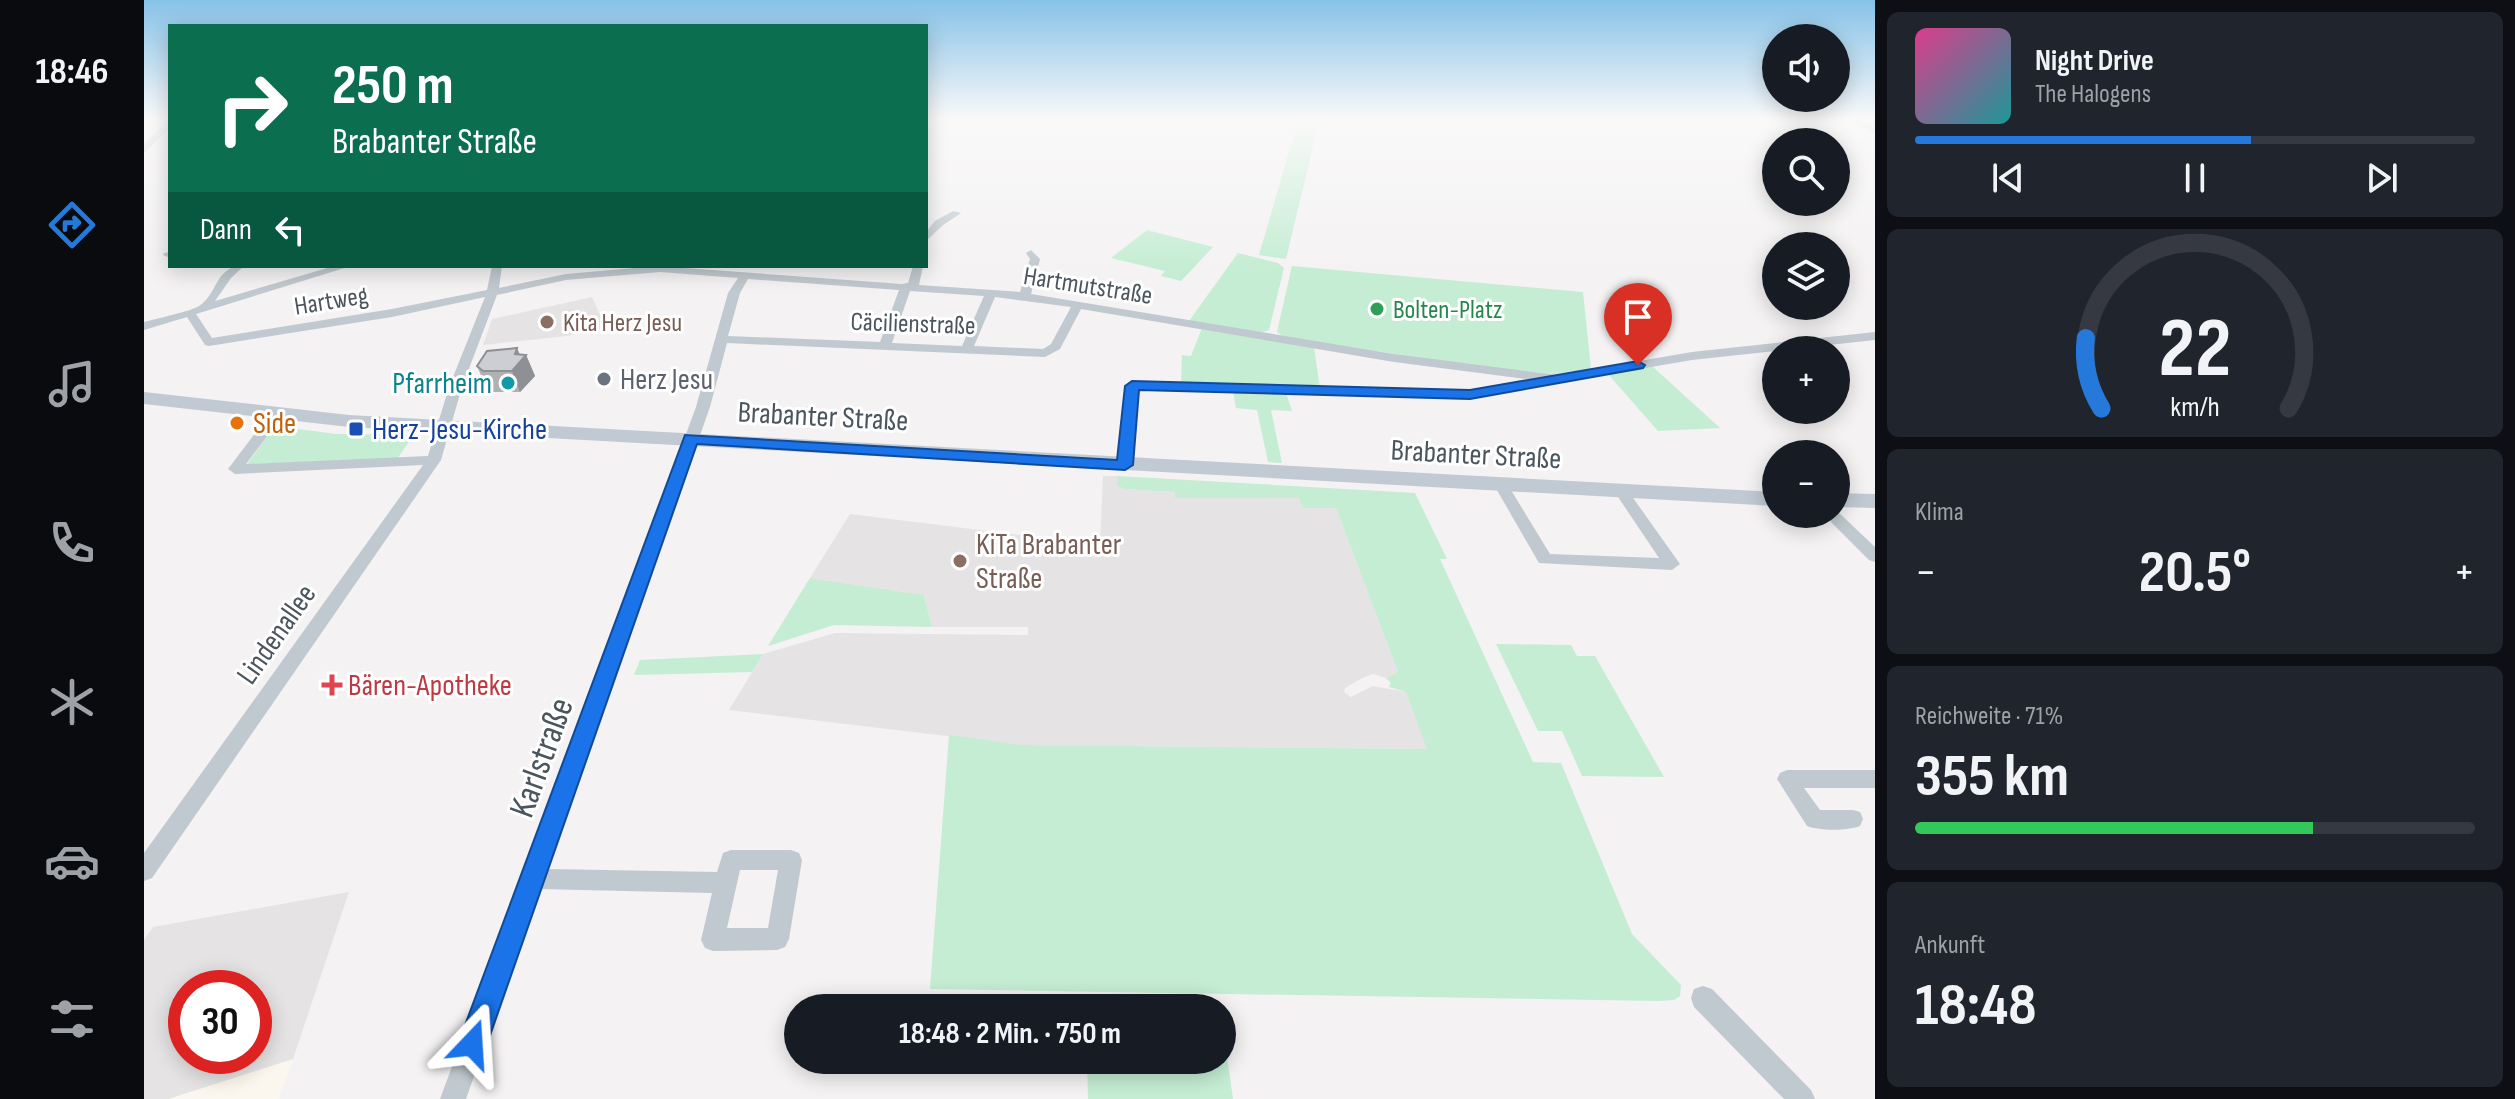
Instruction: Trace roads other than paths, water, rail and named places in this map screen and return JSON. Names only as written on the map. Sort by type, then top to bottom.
[{"type":"main road","name":"Brabanter Straße","points":[[144,398],[277,414],[447,425],[1762,498]]},
{"type":"main road","points":[[1850,500],[1875,501]]},
{"type":"street","points":[[928,236],[939,223],[956,213]]},
{"type":"street","points":[[1025,296],[1035,259],[1031,253]]},
{"type":"street","points":[[204,308],[237,268]]},
{"type":"street","points":[[144,326],[339,268]]},
{"type":"street","name":"Lindenallee","points":[[144,871],[434,460],[447,425],[457,381],[494,291],[497,268]]},
{"type":"street","points":[[790,279],[793,268]]},
{"type":"street","points":[[885,346],[917,268]]},
{"type":"street","name":"Hartmutstraße","points":[[494,291],[566,277],[660,269],[1025,296],[1178,321]]},
{"type":"street","name":"Karlstraße","points":[[453,1099],[691,438],[734,293],[745,275]]},
{"type":"street","name":"Hartweg","points":[[189,312],[209,342],[392,313],[494,291]]},
{"type":"street","name":"Hartmutstraße","points":[[967,349],[991,294]]},
{"type":"street","name":"Cäcilienstraße","points":[[721,339],[1045,353],[1056,346],[1077,306]]},
{"type":"street","name":"Brabanter Straße","points":[[1178,321],[1394,358],[1558,379]]},
{"type":"street","name":"Brabanter Straße","points":[[1125,465],[1132,386],[1470,394],[1692,356],[1875,336]]},
{"type":"street","points":[[277,414],[235,469],[434,460]]},
{"type":"street","points":[[1501,485],[1545,559],[1672,564],[1621,491]]},
{"type":"street","points":[[1846,528],[1875,556]]},
{"type":"street","points":[[1853,819],[1814,819],[1787,779],[1875,779]]},
{"type":"street","points":[[731,860],[791,860],[777,939],[713,940],[726,883],[731,860]]},
{"type":"street","points":[[531,879],[726,883]]},
{"type":"street","points":[[1703,998],[1802,1099]]},
{"type":"place","name":"Bolten-Platz","points":[[1377,309]]},
{"type":"place","name":"Kita Herz Jesu","points":[[547,322]]},
{"type":"place","name":"Herz Jesu","points":[[604,379]]},
{"type":"place","name":"Pfarrheim","points":[[508,383]]},
{"type":"place","name":"Side","points":[[237,423]]},
{"type":"place","name":"Herz-Jesu-Kirche","points":[[356,429]]},
{"type":"place","name":"KiTa Brabanter Straße","points":[[960,561]]},
{"type":"place","name":"Bären-Apotheke","points":[[332,685]]}]
